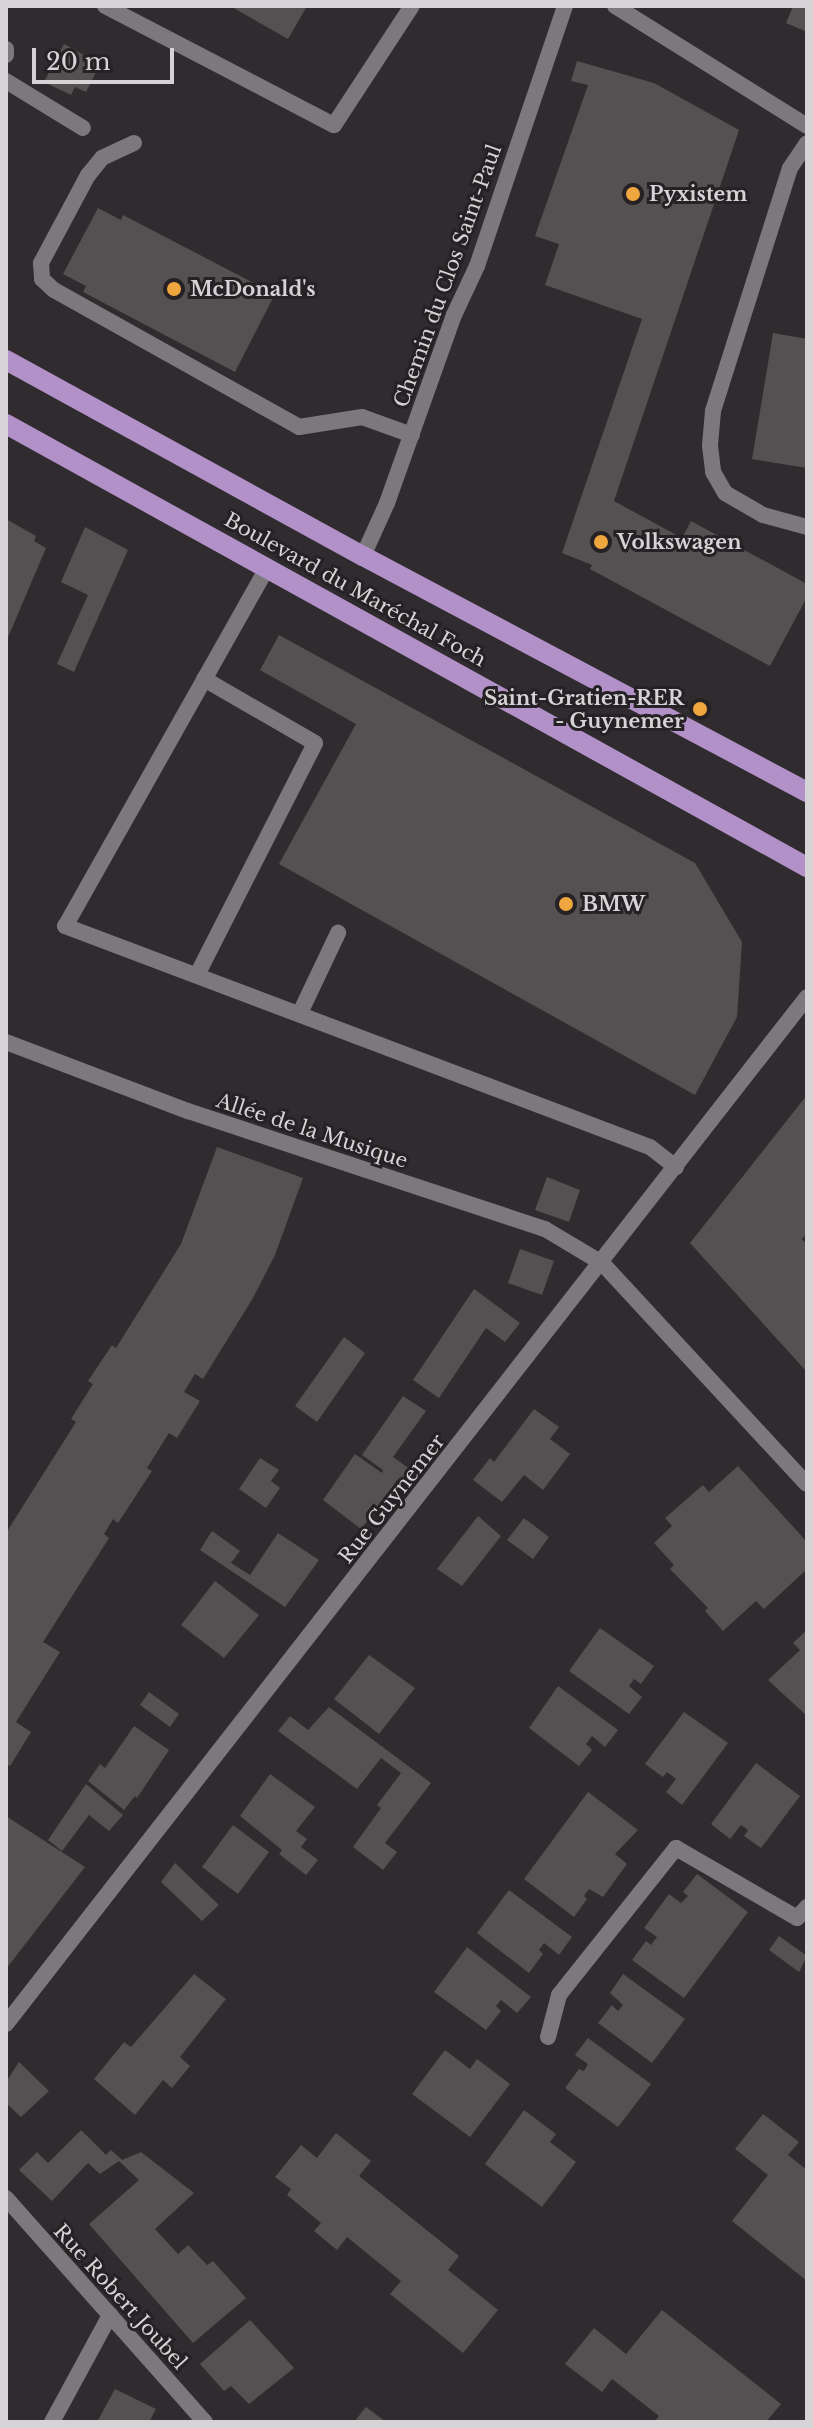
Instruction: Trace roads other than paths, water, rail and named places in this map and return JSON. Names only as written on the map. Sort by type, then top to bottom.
[{"type":"main road","name":"Boulevard du Maréchal Foch","points":[[6,360],[363,556],[807,792]]},
{"type":"main road","name":"Boulevard du Maréchal Foch","points":[[6,424],[807,867]]},
{"type":"street","points":[[105,6],[334,125],[412,6]]},
{"type":"street","name":"Chemin du Clos Saint-Paul","points":[[363,556],[412,435],[454,315],[477,266],[565,6]]},
{"type":"street","points":[[615,6],[807,126]]},
{"type":"street","points":[[6,81],[83,128]]},
{"type":"street","points":[[134,143],[102,158],[88,175],[41,263],[42,279],[54,290],[299,427],[362,417],[412,435]]},
{"type":"street","points":[[807,143],[790,168],[713,411],[710,446],[713,472],[725,493],[763,515],[807,527]]},
{"type":"street","points":[[267,568],[65,926],[650,1147],[676,1167]]},
{"type":"street","points":[[197,975],[315,743],[204,679]]},
{"type":"street","points":[[300,1013],[338,933]]},
{"type":"street","name":"Rue Guynemer","points":[[6,2024],[807,997]]},
{"type":"street","name":"Allée de la Musique","points":[[6,1042],[188,1111],[545,1229],[602,1263],[807,1484]]},
{"type":"street","points":[[548,2037],[559,1995],[676,1848],[797,1918],[807,1907]]},
{"type":"street","name":"Rue Robert Joubel","points":[[6,2198],[205,2422]]},
{"type":"street","points":[[52,2422],[110,2315]]},
{"type":"place","name":"Pyxistem","points":[[633,194]]},
{"type":"place","name":"McDonald's","points":[[174,289]]},
{"type":"place","name":"Volkswagen","points":[[601,542]]},
{"type":"place","name":"Saint-Gratien-RER - Guynemer","points":[[700,709]]},
{"type":"place","name":"BMW","points":[[566,904]]}]
